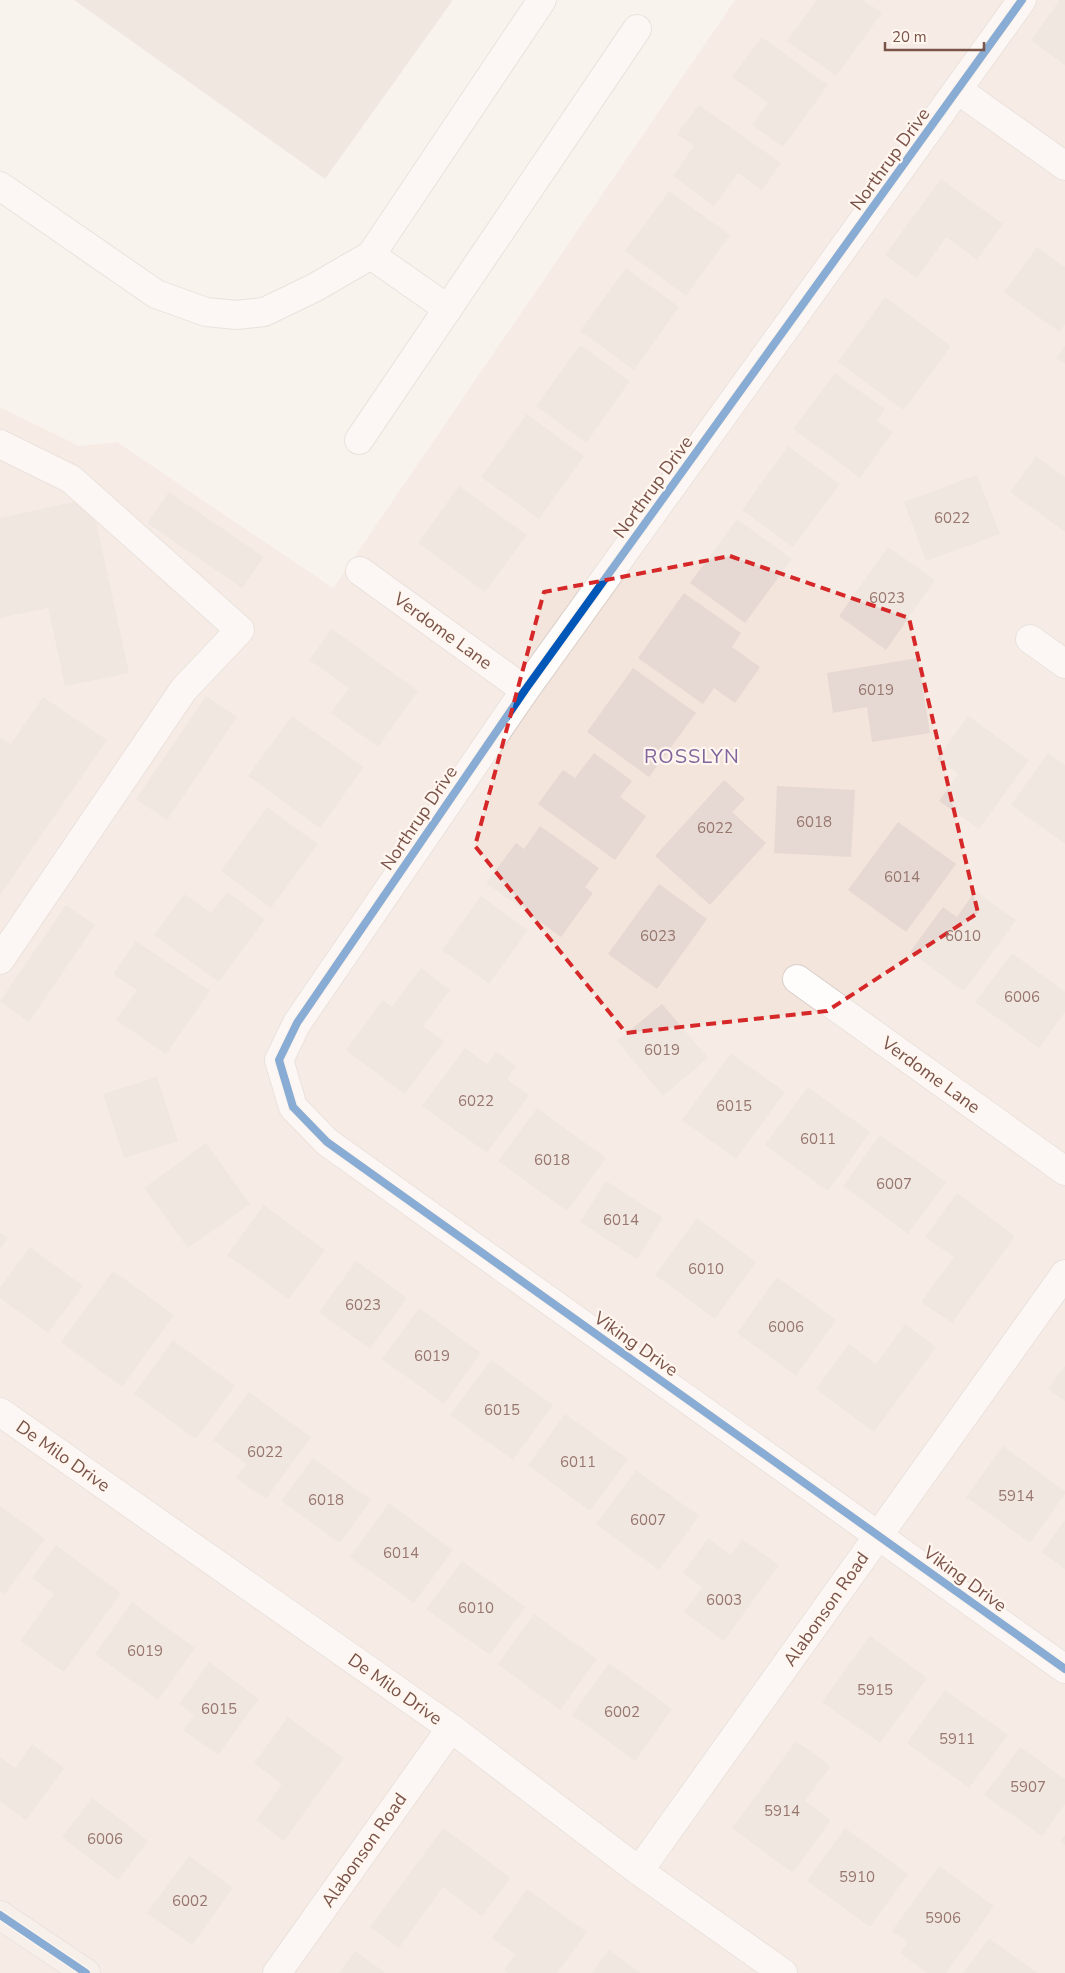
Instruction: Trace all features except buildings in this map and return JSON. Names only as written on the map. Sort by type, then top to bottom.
[{"type":"main road","points":[[0,1915],[86,1973]]},
{"type":"street","points":[[0,186],[156,294],[206,312],[237,315],[264,312],[314,288],[371,255],[542,0]]},
{"type":"street","name":"Northrup Drive","points":[[314,997],[525,690],[1022,0]]},
{"type":"street","points":[[359,440],[637,29]]},
{"type":"street","points":[[958,90],[1065,166]]},
{"type":"street","points":[[371,255],[448,309]]},
{"type":"street","points":[[0,444],[71,479],[240,630],[184,689],[0,960]]},
{"type":"street","name":"Verdome Lane","points":[[360,572],[525,690]]},
{"type":"street","points":[[1030,639],[1065,664]]},
{"type":"street","name":"Verdome Lane","points":[[798,979],[1065,1171]]},
{"type":"street","name":"Viking Drive","points":[[314,997],[296,1023],[280,1060],[294,1107],[327,1142],[1065,1669]]},
{"type":"street","name":"Alabonson Road","points":[[639,1871],[1065,1274]]},
{"type":"street","name":"De Milo Drive","points":[[0,1412],[451,1728],[639,1871],[784,1973]]},
{"type":"street","name":"Alabonson Road","points":[[277,1973],[451,1728]]},
{"type":"highlighted area","points":[[730,556],[909,618],[978,913],[827,1011],[626,1033],[475,846],[544,592]]},
{"type":"shaded area","points":[[735,0],[1065,0],[1065,1973],[0,1973],[0,407],[79,446],[117,442],[333,588]]},
{"type":"cycle path","points":[[1022,0],[525,690],[297,1023],[279,1060],[293,1107],[327,1142],[1065,1669]]},
{"type":"cycle path","points":[[0,1915],[86,1973]]},
{"type":"district","name":"ROSSLYN","points":[[692,756]]}]
